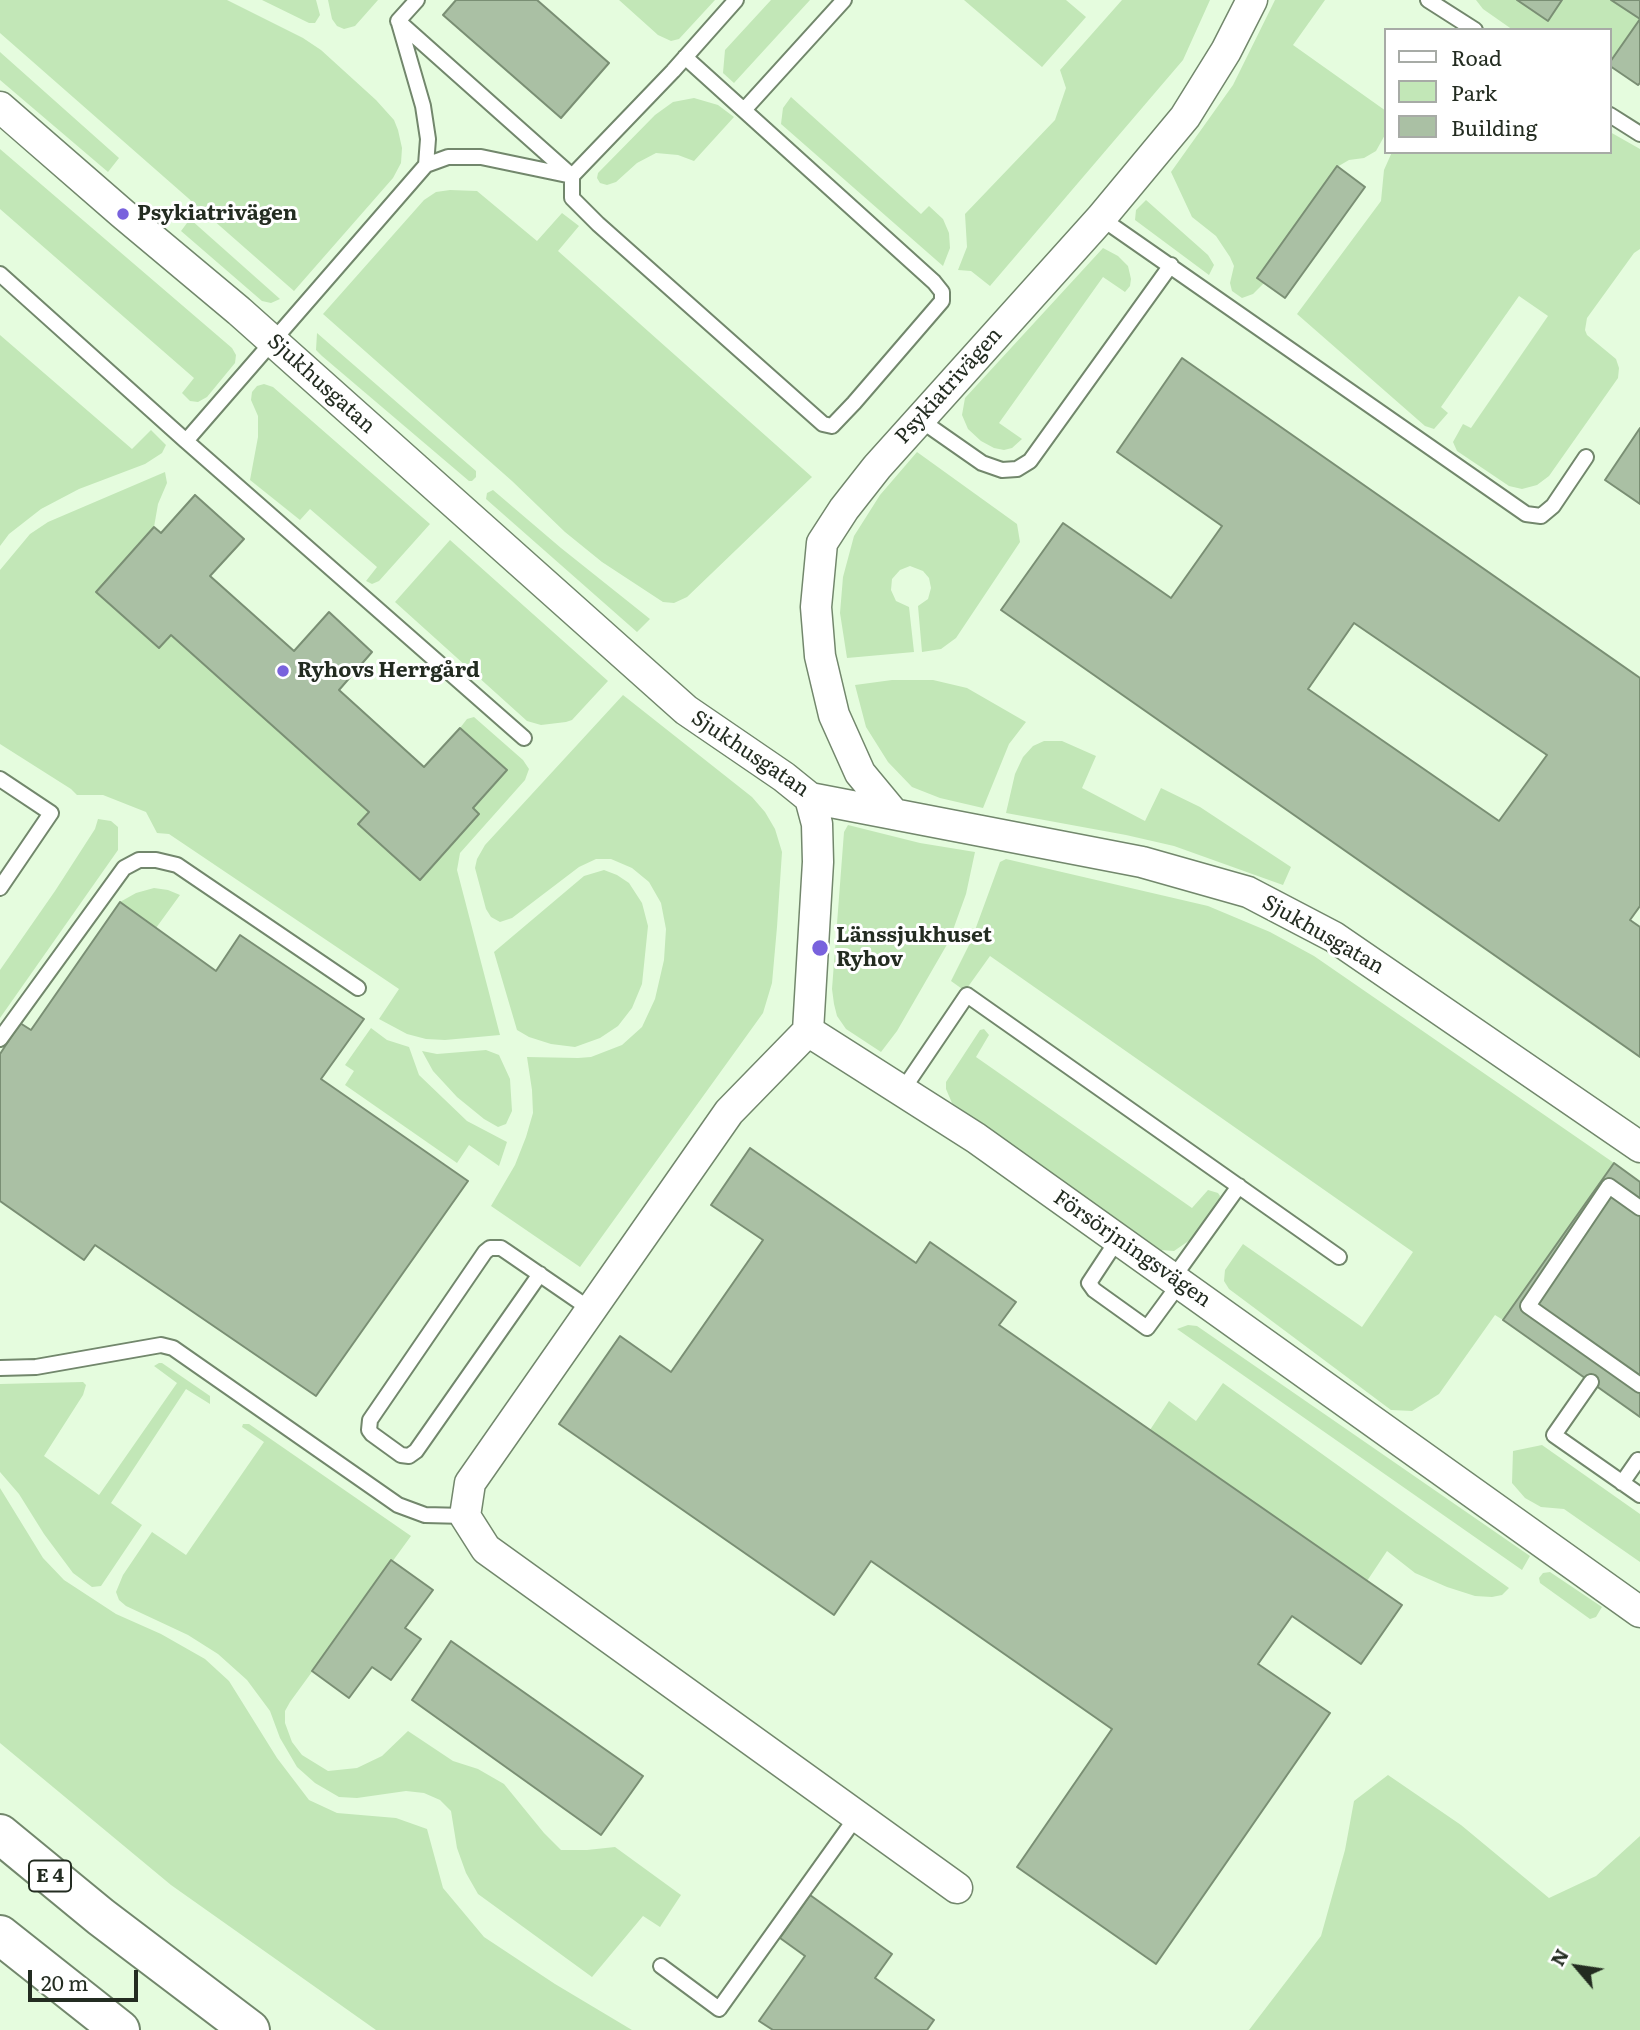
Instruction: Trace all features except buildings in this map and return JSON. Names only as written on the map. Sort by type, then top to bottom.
[{"type":"highway","name":"E 4","points":[[0,1834],[101,1917],[250,2030]]},
{"type":"highway","points":[[0,1935],[120,2030]]},
{"type":"street","name":"Psykiatrivägen","points":[[894,814],[860,773],[834,716],[820,656],[816,607],[822,543],[844,509],[919,419],[1101,218],[1185,117],[1226,51],[1252,0]]},
{"type":"street","name":"Sjukhusgatan","points":[[0,107],[273,341],[686,710],[810,798],[1142,862],[1248,892],[1334,937],[1638,1143]]},
{"type":"street","points":[[810,798],[817,824],[818,862],[808,1031],[729,1111],[470,1483],[465,1516],[486,1549],[957,1888]]},
{"type":"street","name":"Försörjningsvägen","points":[[808,1031],[976,1138],[1640,1612]]},
{"type":"lane","points":[[398,21],[417,0]]},
{"type":"lane","points":[[685,57],[942,292],[942,301],[832,426],[823,424],[572,198],[572,176],[736,0]]},
{"type":"lane","points":[[744,110],[844,0]]},
{"type":"lane","points":[[1428,0],[1472,28]]},
{"type":"lane","points":[[398,21],[423,106],[428,139],[426,165]]},
{"type":"lane","points":[[398,21],[572,176]]},
{"type":"lane","points":[[1612,116],[1640,134]]},
{"type":"lane","points":[[186,441],[426,165],[448,157],[481,157],[572,176]]},
{"type":"lane","points":[[1101,218],[1525,514],[1541,516],[1553,506],[1586,457]]},
{"type":"lane","points":[[919,419],[982,463],[1002,470],[1017,469],[1030,461],[1171,265]]},
{"type":"lane","points":[[0,274],[524,738]]},
{"type":"lane","points":[[0,779],[51,813],[0,888]]},
{"type":"lane","points":[[0,1039],[124,868],[139,860],[156,860],[177,865],[358,988]]},
{"type":"lane","points":[[902,1091],[967,995],[1339,1256]]},
{"type":"lane","points":[[1118,1239],[1090,1283],[1094,1290],[1147,1328],[1240,1186]]},
{"type":"lane","points":[[1640,1208],[1609,1186],[1528,1306],[1640,1385]]},
{"type":"lane","points":[[540,1274],[416,1451],[409,1456],[401,1455],[372,1434],[369,1430],[370,1420],[485,1251],[490,1248],[501,1248],[540,1274],[590,1309]]},
{"type":"lane","points":[[0,1368],[36,1367],[161,1345],[173,1348],[398,1506],[425,1516],[465,1516]]},
{"type":"lane","points":[[1591,1382],[1554,1435],[1640,1495]]},
{"type":"lane","points":[[1622,1483],[1639,1460]]},
{"type":"lane","points":[[661,1966],[719,2009],[856,1816]]},
{"type":"green space","points":[[0,0],[227,0],[303,38],[321,50],[376,100],[394,120],[398,130],[402,148],[401,163],[393,178],[294,291],[0,33]]},
{"type":"green space","points":[[262,0],[316,0],[320,15],[315,23],[309,23]]},
{"type":"green space","points":[[328,0],[378,0],[355,26],[344,29],[337,26],[332,19]]},
{"type":"green space","points":[[619,0],[715,0],[679,39],[671,41],[658,35]]},
{"type":"green space","points":[[771,0],[810,0],[734,83],[723,73],[725,50]]},
{"type":"green space","points":[[964,0],[1066,0],[1086,17],[1042,67]]},
{"type":"green space","points":[[1122,0],[1210,0],[1183,60],[990,286],[971,271],[958,270],[967,247],[965,214],[1055,120],[1066,88],[1060,70]]},
{"type":"green space","points":[[1275,0],[1325,0],[1293,45],[1384,110],[1384,137],[1376,151],[1337,167],[1264,283],[1253,294],[1242,298],[1232,291],[1230,283],[1234,266],[1230,257],[1216,236],[1192,217],[1171,172],[1233,85]]},
{"type":"green space","points":[[1476,0],[1517,0],[1548,21],[1562,0],[1611,0],[1640,19],[1612,59],[1612,28],[1510,28],[1483,9]]},
{"type":"green space","points":[[0,52],[119,158],[108,172],[0,80]]},
{"type":"green space","points":[[791,97],[921,214],[929,206],[943,219],[949,233],[950,248],[943,266],[781,124],[783,108]]},
{"type":"green space","points":[[694,98],[718,105],[734,117],[694,161],[678,155],[656,153],[637,163],[616,182],[607,185],[600,183],[598,173],[655,115],[673,102]]},
{"type":"green space","points":[[1612,133],[1640,149],[1640,249],[1634,253],[1587,318],[1585,330],[1587,335],[1616,359],[1618,378],[1549,476],[1537,485],[1522,489],[1509,486],[1457,451],[1453,442],[1463,424],[1471,428],[1548,316],[1519,296],[1441,407],[1448,413],[1434,429],[1425,426],[1297,314],[1381,201],[1384,170],[1391,154],[1612,154]]},
{"type":"green space","points":[[0,149],[232,348],[236,355],[235,363],[207,397],[198,402],[190,401],[182,393],[194,378],[0,209]]},
{"type":"green space","points":[[477,191],[537,241],[562,213],[579,226],[558,251],[812,477],[687,597],[674,603],[663,602],[602,562],[565,532],[512,481],[323,314],[424,200],[436,192]]},
{"type":"green space","points":[[1146,200],[1208,255],[1214,265],[1209,275],[1135,220],[1136,210]]},
{"type":"green space","points":[[190,219],[280,299],[271,303],[262,301],[181,231]]},
{"type":"green space","points":[[1103,248],[1118,256],[1128,266],[1130,286],[1125,292],[1103,277],[999,423],[1022,439],[1012,448],[1004,450],[981,441],[968,429],[962,415],[965,398]]},
{"type":"green space","points":[[317,333],[476,471],[476,477],[469,481],[322,356],[316,350]]},
{"type":"green space","points":[[0,335],[132,449],[151,430],[166,445],[162,453],[145,464],[79,489],[41,509],[9,534],[0,546]]},
{"type":"green space","points":[[264,384],[273,387],[430,524],[379,581],[372,584],[366,581],[377,567],[310,509],[300,520],[250,480],[258,437],[258,416],[251,400],[252,392],[257,386]]},
{"type":"green space","points":[[917,452],[1017,524],[1020,542],[956,638],[941,649],[922,652],[918,606],[928,599],[931,588],[929,578],[923,571],[910,566],[900,570],[892,579],[891,590],[896,601],[909,607],[914,652],[847,658],[840,613],[843,577],[854,536],[880,495]]},
{"type":"green space","points":[[165,472],[167,483],[158,504],[154,527],[97,592],[159,648],[171,635],[369,812],[358,824],[420,879],[479,814],[473,808],[507,770],[460,728],[467,719],[474,717],[523,760],[529,769],[525,780],[460,853],[457,870],[500,1035],[426,1039],[407,1034],[379,1019],[399,989],[169,834],[157,833],[146,812],[103,795],[77,795],[0,744],[0,570],[30,534],[48,522]]},
{"type":"green space","points":[[493,490],[650,619],[637,632],[486,499],[487,493]]},
{"type":"green space","points":[[450,540],[608,681],[572,720],[541,725],[527,721],[395,602]]},
{"type":"green space","points":[[892,680],[933,680],[967,688],[1026,722],[1009,744],[983,808],[940,798],[912,787],[888,762],[866,727],[855,685]]},
{"type":"green space","points":[[623,695],[752,797],[765,812],[775,829],[782,852],[777,927],[772,983],[763,1013],[580,1267],[491,1206],[515,1165],[533,1113],[527,1057],[591,1057],[622,1045],[642,1027],[655,999],[664,960],[666,929],[661,903],[649,882],[632,868],[611,859],[596,859],[579,867],[512,918],[500,922],[491,917],[486,909],[475,868],[485,845]]},
{"type":"green space","points":[[1044,741],[1062,741],[1096,756],[1082,788],[1145,821],[1161,788],[1200,807],[1291,867],[1283,885],[1174,846],[1006,813],[1015,774],[1023,757],[1033,746]]},
{"type":"green space","points":[[98,819],[111,821],[118,827],[118,850],[0,1018],[0,970],[55,891],[95,829]]},
{"type":"green space","points":[[848,825],[920,843],[975,852],[966,894],[949,941],[897,1031],[881,1052],[846,1029],[837,1016],[834,1004],[832,989],[844,832]]},
{"type":"green space","points":[[1006,859],[1208,906],[1270,932],[1314,956],[1614,1163],[1503,1320],[1495,1315],[1439,1394],[1412,1411],[1391,1410],[1229,1289],[1224,1281],[1225,1270],[1243,1244],[1362,1327],[1413,1252],[990,956],[965,991],[951,981],[971,941],[1000,862]]},
{"type":"green space","points":[[604,870],[629,883],[642,903],[648,926],[642,984],[632,1008],[618,1026],[600,1038],[575,1047],[551,1044],[529,1037],[517,1030],[494,952],[584,876]]},
{"type":"green space","points":[[154,888],[180,895],[156,928],[120,902],[136,893]]},
{"type":"green space","points":[[371,1028],[387,1040],[409,1047],[419,1075],[467,1121],[507,1142],[499,1166],[469,1145],[457,1163],[345,1085],[354,1071],[345,1065]]},
{"type":"green space","points":[[984,1029],[989,1035],[976,1057],[1192,1208],[1208,1190],[1218,1193],[1219,1200],[1190,1240],[1174,1251],[1161,1250],[952,1103],[946,1082],[980,1030]]},
{"type":"green space","points":[[486,1050],[499,1055],[510,1079],[512,1111],[506,1124],[498,1127],[457,1097],[433,1071],[422,1051],[437,1054]]},
{"type":"green space","points":[[1188,1325],[1197,1326],[1530,1556],[1522,1570],[1177,1329]]},
{"type":"green space","points":[[159,1363],[210,1396],[210,1404],[186,1389],[111,1503],[142,1525],[101,1586],[92,1587],[73,1573],[19,1494],[0,1472],[0,1384],[83,1382],[86,1385],[83,1395],[44,1456],[99,1495],[177,1383],[154,1366]]},
{"type":"green space","points":[[1223,1383],[1509,1588],[1502,1595],[1475,1596],[1415,1573],[1387,1551],[1367,1581],[1150,1430],[1169,1401],[1196,1421]]},
{"type":"green space","points":[[243,1424],[249,1424],[411,1536],[290,1702],[285,1711],[285,1723],[292,1742],[302,1755],[328,1771],[357,1768],[382,1756],[408,1731],[453,1761],[478,1769],[504,1784],[561,1850],[615,1847],[681,1895],[660,1927],[643,1916],[592,1977],[478,1894],[466,1873],[457,1848],[451,1811],[440,1800],[424,1793],[406,1791],[357,1798],[339,1797],[315,1783],[297,1767],[280,1738],[270,1711],[247,1680],[218,1654],[188,1635],[126,1606],[119,1600],[116,1592],[123,1575],[152,1532],[186,1555],[264,1442],[242,1427]]},
{"type":"green space","points":[[1542,1445],[1640,1514],[1640,1562],[1564,1509],[1541,1507],[1525,1498],[1512,1483],[1513,1451]]},
{"type":"green space","points":[[0,1488],[43,1558],[64,1580],[116,1614],[161,1634],[205,1659],[229,1681],[277,1758],[309,1800],[337,1813],[396,1818],[427,1829],[443,1888],[484,1937],[632,2030],[376,2030],[171,1885],[0,1743]]},
{"type":"green space","points":[[1550,1572],[1602,1607],[1596,1617],[1590,1619],[1540,1583],[1539,1578],[1543,1573]]},
{"type":"green space","points":[[1388,1775],[1461,1825],[1549,1898],[1596,1876],[1640,1836],[1640,2030],[1249,2030],[1321,1936],[1345,1850],[1354,1801]]},
{"type":"place","name":"Psykiatrivägen","points":[[123,214]]},
{"type":"place","name":"Ryhovs Herrgård","points":[[283,671]]},
{"type":"place","name":"Länssjukhuset Ryhov","points":[[820,948]]}]
